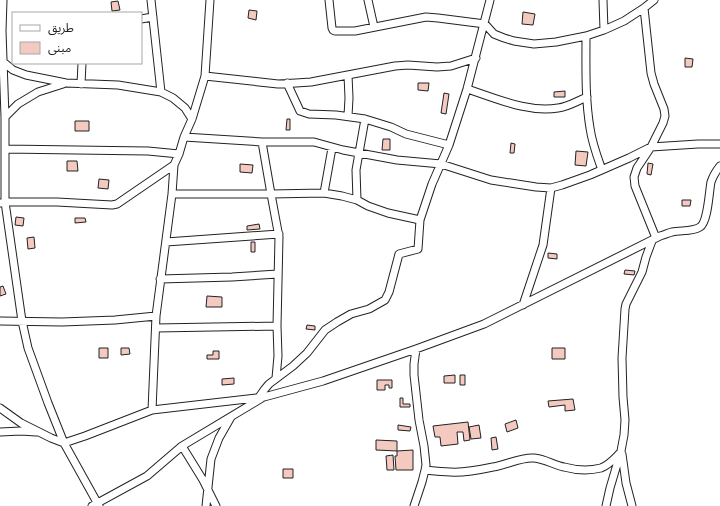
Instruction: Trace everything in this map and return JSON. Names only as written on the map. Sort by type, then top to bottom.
[{"type":"street","points":[[2,0],[2,61],[6,117],[2,202],[22,321],[28,348],[64,443],[96,505],[147,476],[182,446],[262,397],[264,390],[276,378],[293,366],[307,353],[325,330],[351,314],[369,309],[385,300],[389,292],[399,254],[418,249],[420,220],[432,184],[449,145],[468,89],[490,0]]},
{"type":"street","points":[[151,0],[161,92]]},
{"type":"street","points":[[152,410],[156,316],[172,194],[174,165],[192,119],[205,76],[210,0]]},
{"type":"street","points":[[329,0],[332,28],[335,31],[348,31],[426,17],[484,24],[494,34],[514,41],[534,44],[556,42],[586,36],[604,30],[624,21],[654,0]]},
{"type":"street","points":[[368,0],[374,27]]},
{"type":"street","points":[[604,0],[604,30]]},
{"type":"street","points":[[606,506],[624,435],[625,420],[622,358],[625,309],[642,272],[646,257],[654,239],[634,186],[634,177],[637,168],[652,147],[665,116],[664,109],[651,73],[644,8]]},
{"type":"street","points":[[142,20],[153,17]]},
{"type":"street","points":[[586,36],[587,97],[590,128],[594,150],[602,170]]},
{"type":"street","points":[[205,76],[287,84],[310,82],[395,66],[446,66],[476,58]]},
{"type":"street","points":[[2,61],[13,70],[26,75],[66,83],[118,85],[161,92],[174,98],[185,108],[192,119]]},
{"type":"street","points":[[81,84],[82,64]]},
{"type":"street","points":[[348,75],[348,116]]},
{"type":"street","points":[[6,117],[18,104],[38,92],[66,83]]},
{"type":"street","points":[[287,84],[300,111],[304,113],[348,116],[391,127],[406,134],[449,145]]},
{"type":"street","points":[[468,89],[522,107],[547,109],[570,105],[587,97]]},
{"type":"street","points":[[357,200],[356,170],[365,120]]},
{"type":"street","points":[[184,137],[262,142],[314,142],[332,148],[397,160],[441,164],[491,180],[551,188],[602,170],[652,147],[720,144]]},
{"type":"street","points":[[262,142],[270,194],[279,234],[277,326],[278,356],[276,378]]},
{"type":"street","points":[[324,193],[332,148]]},
{"type":"street","points":[[5,149],[148,150],[179,154]]},
{"type":"street","points":[[2,202],[117,204],[174,165]]},
{"type":"street","points":[[0,408],[21,423],[64,443],[152,410],[262,397],[323,381],[484,324],[654,239],[672,232],[694,230],[701,227],[705,217],[711,182],[714,173],[720,166]]},
{"type":"street","points":[[523,305],[543,245],[551,188]]},
{"type":"street","points":[[172,194],[324,193],[357,200],[368,206],[388,213],[420,220]]},
{"type":"street","points":[[166,242],[279,234]]},
{"type":"street","points":[[160,279],[232,278],[278,274]]},
{"type":"street","points":[[0,321],[62,322],[115,320],[156,316]]},
{"type":"street","points":[[156,328],[277,326]]},
{"type":"street","points":[[414,506],[426,470],[414,376],[416,349]]},
{"type":"street","points":[[206,506],[211,459],[219,438],[231,417]]},
{"type":"street","points":[[0,432],[40,432]]},
{"type":"street","points":[[182,446],[203,480],[216,506]]},
{"type":"street","points":[[426,470],[451,472],[470,471],[494,467],[518,460],[534,458],[564,467],[590,469],[600,468],[608,464],[621,451]]},
{"type":"street","points":[[621,451],[626,483],[632,506]]},
{"type":"building","points":[[118,1],[120,10],[112,11],[111,2]]},
{"type":"building","points":[[249,10],[257,11],[256,20],[248,18]]},
{"type":"building","points":[[523,12],[535,14],[533,25],[522,24]]},
{"type":"building","points":[[685,58],[693,59],[692,67],[685,67]]},
{"type":"building","points":[[418,83],[429,83],[428,91],[418,90]]},
{"type":"building","points":[[565,91],[565,97],[554,97],[554,92]]},
{"type":"building","points":[[444,93],[449,94],[446,114],[441,113]]},
{"type":"building","points":[[287,119],[290,119],[290,130],[286,130]]},
{"type":"building","points":[[75,121],[89,121],[89,131],[75,131]]},
{"type":"building","points":[[383,139],[390,139],[390,150],[382,150]]},
{"type":"building","points":[[511,143],[515,144],[514,153],[510,153]]},
{"type":"building","points":[[576,151],[588,152],[586,166],[575,165]]},
{"type":"building","points":[[67,161],[77,161],[78,171],[67,171]]},
{"type":"building","points":[[648,163],[653,164],[651,175],[647,174]]},
{"type":"building","points":[[240,164],[253,165],[252,173],[240,172]]},
{"type":"building","points":[[99,179],[109,180],[108,189],[98,188]]},
{"type":"building","points":[[682,200],[691,200],[690,206],[682,206]]},
{"type":"building","points":[[16,217],[24,218],[23,226],[15,225]]},
{"type":"building","points":[[75,218],[85,218],[86,222],[75,223]]},
{"type":"building","points":[[259,224],[260,229],[247,230],[247,226]]},
{"type":"building","points":[[34,237],[35,248],[28,249],[27,238]]},
{"type":"building","points":[[251,242],[255,242],[255,252],[251,252]]},
{"type":"building","points":[[548,253],[557,254],[557,259],[548,258]]},
{"type":"building","points":[[625,270],[635,271],[634,275],[624,274]]},
{"type":"building","points":[[3,286],[6,294],[0,296],[0,287]]},
{"type":"building","points":[[207,296],[222,297],[222,307],[206,307]]},
{"type":"building","points":[[307,325],[315,326],[315,330],[306,329]]},
{"type":"building","points":[[99,348],[108,348],[108,358],[99,358]]},
{"type":"building","points":[[121,348],[129,348],[130,354],[121,355]]},
{"type":"building","points":[[552,348],[565,348],[565,359],[552,359]]},
{"type":"building","points":[[213,351],[219,351],[219,359],[207,359],[207,355],[213,355]]},
{"type":"building","points":[[455,375],[455,383],[444,383],[444,376]]},
{"type":"building","points":[[460,375],[465,375],[465,385],[460,385]]},
{"type":"building","points":[[234,378],[234,384],[222,385],[222,379]]},
{"type":"building","points":[[377,380],[392,380],[392,388],[389,388],[389,385],[385,385],[385,390],[377,390]]},
{"type":"building","points":[[400,398],[403,398],[403,404],[410,404],[410,407],[400,407]]},
{"type":"building","points":[[573,399],[575,410],[565,411],[565,405],[549,407],[548,401]]},
{"type":"building","points":[[516,420],[518,428],[507,432],[505,424]]},
{"type":"building","points":[[468,422],[470,440],[464,441],[463,432],[457,432],[458,444],[441,446],[440,437],[435,437],[433,426]]},
{"type":"building","points":[[398,425],[411,427],[410,431],[398,430]]},
{"type":"building","points":[[479,425],[481,438],[471,439],[469,427]]},
{"type":"building","points":[[496,437],[498,449],[492,450],[491,438]]},
{"type":"building","points":[[376,440],[397,441],[397,451],[376,450]]},
{"type":"building","points":[[413,450],[413,470],[396,470],[395,456],[397,456],[397,451]]},
{"type":"building","points":[[393,455],[394,470],[387,470],[386,456]]},
{"type":"building","points":[[283,469],[293,469],[293,478],[283,478]]}]
